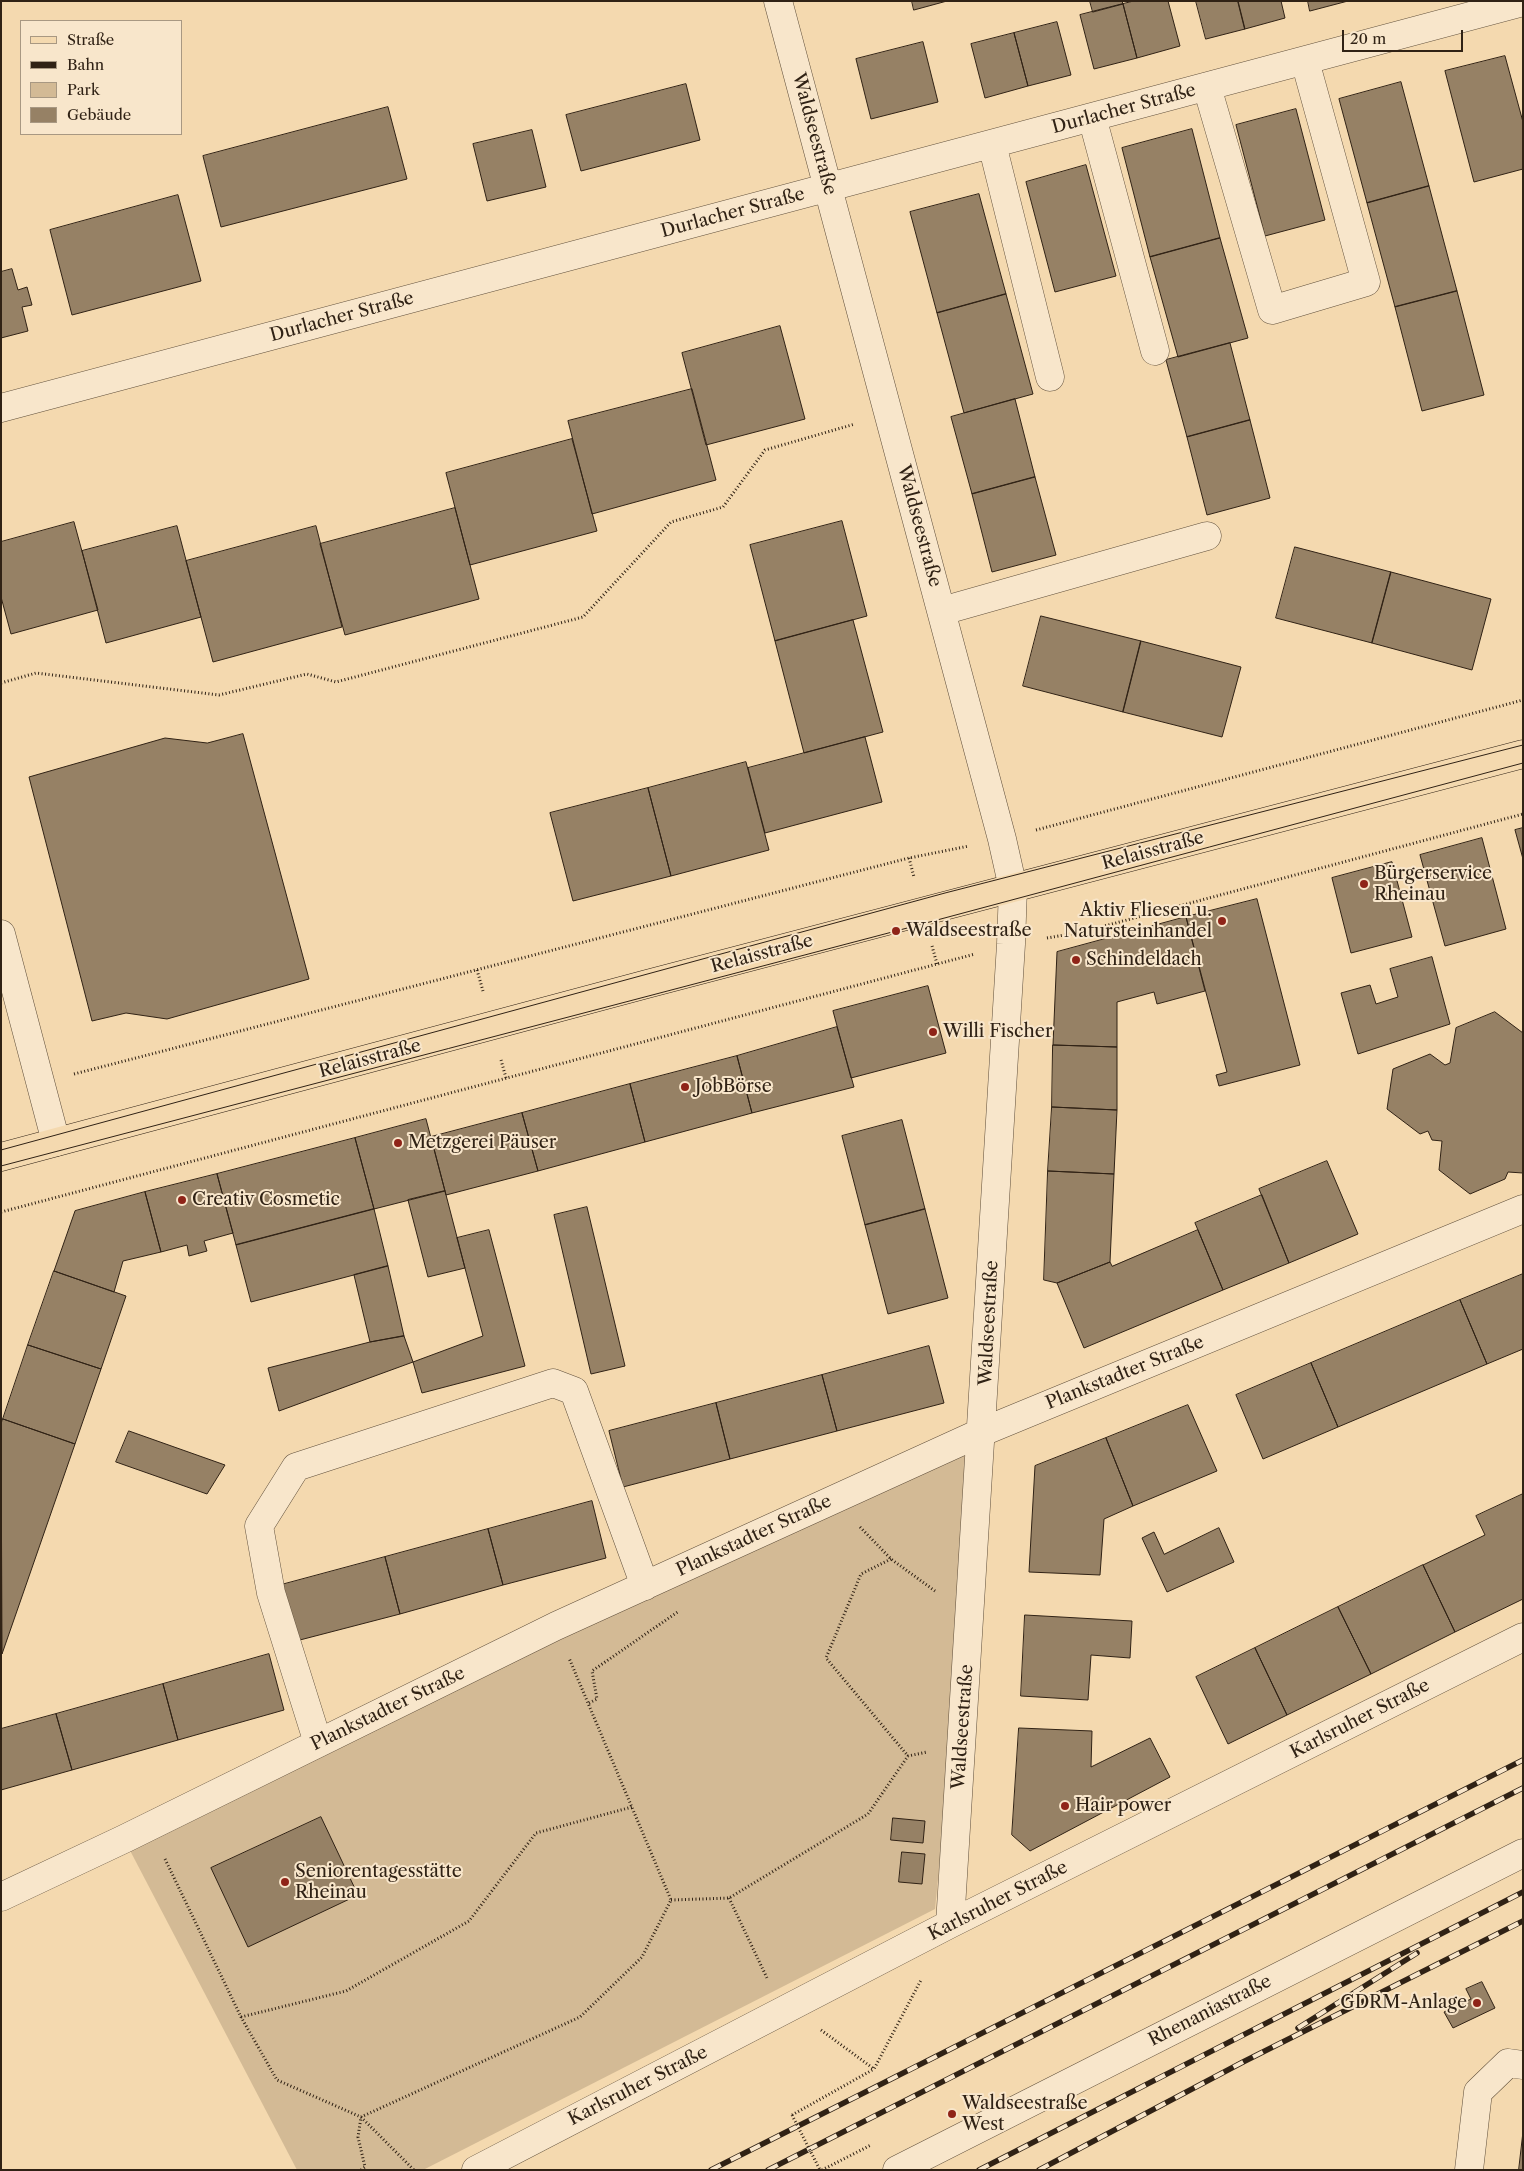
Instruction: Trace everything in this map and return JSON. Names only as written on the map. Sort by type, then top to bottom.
[{"type":"main road","name":"Relaisstraße","points":[[1,1157],[1523,754]]},
{"type":"street","name":"Waldseestraße","points":[[778,1],[942,611],[1002,839],[1013,888],[1012,944],[950,1924]]},
{"type":"street","name":"Durlacher Straße","points":[[1,408],[1523,2]]},
{"type":"street","points":[[1207,87],[1272,310],[1366,282],[1305,60]]},
{"type":"street","points":[[1092,117],[1155,351]]},
{"type":"street","points":[[992,144],[1050,377]]},
{"type":"street","points":[[942,611],[1207,536]]},
{"type":"street","points":[[1,934],[56,1142]]},
{"type":"street","name":"Plankstadter Straße","points":[[1,1896],[150,1826],[556,1626],[982,1432],[1523,1209]]},
{"type":"street","points":[[318,1743],[271,1593],[259,1526],[296,1466],[553,1383],[574,1391],[645,1586]]},
{"type":"street","name":"Karlsruher Straße","points":[[476,2170],[950,1924],[1523,1637]]},
{"type":"street","name":"Rhenaniastraße","points":[[897,2170],[1523,1853]]},
{"type":"street","points":[[1469,2170],[1478,2092],[1508,2063],[1523,2064]]},
{"type":"path","points":[[1,683],[36,673],[219,695],[307,674],[336,682],[582,617],[671,522],[723,507],[765,450],[889,414]]},
{"type":"path","points":[[41,1083],[909,858],[1002,839],[1523,700]]},
{"type":"path","points":[[1,1212],[1012,944],[1082,932],[1523,814]]},
{"type":"path","points":[[833,1500],[891,1559],[970,1616]]},
{"type":"path","points":[[891,1559],[860,1574],[826,1658],[908,1756]]},
{"type":"path","points":[[589,1703],[597,1699],[592,1671],[702,1596],[690,1565]]},
{"type":"path","points":[[361,2117],[580,2017],[642,1957],[671,1900],[586,1695]]},
{"type":"path","points":[[671,1900],[729,1898],[868,1814],[908,1756],[922,1753]]},
{"type":"path","points":[[241,2017],[346,1991],[470,1921],[536,1832],[632,1807]]},
{"type":"path","points":[[150,1826],[241,2017],[276,2080],[361,2117],[414,2170]]},
{"type":"path","points":[[729,1898],[761,1966]]},
{"type":"path","points":[[874,2144],[821,2170],[792,2115],[874,2069],[923,1976]]},
{"type":"path","points":[[791,2008],[874,2069]]},
{"type":"path","points":[[361,2117],[358,2137],[365,2167],[361,2170]]},
{"type":"green space","points":[[982,1432],[935,1909],[423,2170],[297,2170],[124,1839]]},
{"type":"building","points":[[912,1],[947,1],[914,10]]},
{"type":"building","points":[[1090,1],[1122,1],[1123,4],[1093,12]]},
{"type":"building","points":[[1134,1],[1168,1],[1180,46],[1137,58],[1123,4]]},
{"type":"building","points":[[1196,1],[1238,1],[1245,29],[1206,39]]},
{"type":"building","points":[[1238,1],[1281,1],[1285,18],[1245,29]]},
{"type":"building","points":[[1308,1],[1348,1],[1310,11]]},
{"type":"building","points":[[1123,4],[1137,58],[1094,69],[1080,15]]},
{"type":"building","points":[[1057,22],[1071,75],[1028,86],[1014,33]]},
{"type":"building","points":[[1014,33],[1028,86],[985,98],[971,44]]},
{"type":"building","points":[[923,42],[938,102],[871,119],[856,59]]},
{"type":"building","points":[[1505,56],[1523,122],[1523,169],[1474,182],[1445,71]]},
{"type":"building","points":[[1401,82],[1429,186],[1367,203],[1339,99]]},
{"type":"building","points":[[686,84],[700,140],[581,171],[566,115]]},
{"type":"building","points":[[388,107],[407,179],[221,227],[203,156]]},
{"type":"building","points":[[1296,109],[1325,220],[1265,236],[1236,125]]},
{"type":"building","points":[[1192,129],[1220,238],[1150,257],[1122,148]]},
{"type":"building","points":[[532,130],[546,187],[487,201],[473,144]]},
{"type":"building","points":[[1086,165],[1116,276],[1055,292],[1026,182]]},
{"type":"building","points":[[1429,186],[1457,291],[1395,307],[1367,203]]},
{"type":"building","points":[[979,194],[1006,294],[937,313],[910,212]]},
{"type":"building","points":[[178,195],[201,281],[72,315],[50,230]]},
{"type":"building","points":[[1220,238],[1248,338],[1178,357],[1150,257]]},
{"type":"building","points":[[12,269],[18,290],[27,287],[32,305],[22,307],[28,331],[1,338],[1,272]]},
{"type":"building","points":[[1457,291],[1484,395],[1422,411],[1395,307]]},
{"type":"building","points":[[1006,294],[1033,394],[964,413],[937,313]]},
{"type":"building","points":[[780,326],[805,419],[706,445],[682,353]]},
{"type":"building","points":[[1230,343],[1250,420],[1187,437],[1166,360]]},
{"type":"building","points":[[692,389],[716,480],[592,514],[568,421]]},
{"type":"building","points":[[1015,399],[1035,477],[972,494],[951,417]]},
{"type":"building","points":[[1250,420],[1270,498],[1207,515],[1187,437]]},
{"type":"building","points":[[572,439],[597,531],[470,565],[446,473]]},
{"type":"building","points":[[1035,477],[1056,555],[992,572],[972,494]]},
{"type":"building","points":[[455,508],[479,599],[345,635],[320,544]]},
{"type":"building","points":[[842,521],[867,616],[775,641],[750,545]]},
{"type":"building","points":[[74,522],[98,610],[11,634],[1,597],[1,542]]},
{"type":"building","points":[[177,526],[201,617],[106,643],[82,551]]},
{"type":"building","points":[[316,526],[342,627],[213,662],[186,561]]},
{"type":"building","points":[[1295,547],[1391,572],[1372,643],[1276,618]]},
{"type":"building","points":[[1391,572],[1491,599],[1472,670],[1372,643]]},
{"type":"building","points":[[1041,616],[1141,641],[1123,712],[1023,686]]},
{"type":"building","points":[[853,620],[883,732],[804,753],[775,641]]},
{"type":"building","points":[[1141,641],[1241,667],[1222,737],[1123,712]]},
{"type":"building","points":[[243,734],[309,979],[167,1019],[126,1013],[92,1021],[29,777],[165,738],[207,743]]},
{"type":"building","points":[[865,737],[882,802],[765,833],[748,768]]},
{"type":"building","points":[[746,762],[769,850],[671,876],[648,788]]},
{"type":"building","points":[[648,788],[671,876],[573,901],[550,813]]},
{"type":"building","points":[[1523,828],[1523,859],[1515,830]]},
{"type":"building","points":[[1482,838],[1506,929],[1445,946],[1420,855]]},
{"type":"building","points":[[1392,862],[1412,937],[1351,953],[1332,878]]},
{"type":"building","points":[[1257,899],[1300,1065],[1219,1086],[1216,1075],[1227,1072],[1186,917]]},
{"type":"building","points":[[1186,917],[1205,991],[1157,1004],[1154,992],[1117,1002],[1117,1047],[1053,1045],[1057,952]]},
{"type":"building","points":[[1432,957],[1450,1024],[1358,1054],[1341,993],[1370,985],[1376,1004],[1398,997],[1390,969]]},
{"type":"building","points":[[928,986],[946,1053],[851,1078],[833,1011]]},
{"type":"building","points":[[1495,1012],[1523,1033],[1523,1173],[1508,1172],[1505,1179],[1470,1194],[1439,1170],[1442,1141],[1432,1140],[1428,1131],[1420,1134],[1387,1109],[1393,1069],[1430,1054],[1445,1065],[1450,1063],[1456,1028]]},
{"type":"building","points":[[837,1027],[854,1087],[752,1113],[737,1056]]},
{"type":"building","points":[[1053,1045],[1117,1047],[1117,1110],[1052,1107]]},
{"type":"building","points":[[737,1056],[752,1113],[645,1142],[630,1084]]},
{"type":"building","points":[[630,1084],[645,1142],[538,1171],[522,1113]]},
{"type":"building","points":[[1052,1107],[1117,1110],[1114,1174],[1048,1171]]},
{"type":"building","points":[[522,1113],[538,1171],[446,1195],[431,1137]]},
{"type":"building","points":[[426,1119],[445,1191],[374,1209],[355,1138]]},
{"type":"building","points":[[902,1120],[925,1209],[865,1225],[842,1136]]},
{"type":"building","points":[[355,1138],[374,1209],[236,1245],[217,1174]]},
{"type":"building","points":[[1327,1161],[1358,1234],[1289,1263],[1259,1189]]},
{"type":"building","points":[[1048,1171],[1114,1174],[1110,1262],[1057,1283],[1044,1280]]},
{"type":"building","points":[[217,1174],[233,1233],[204,1241],[207,1251],[189,1256],[187,1245],[161,1252],[145,1192]]},
{"type":"building","points":[[445,1191],[465,1268],[428,1277],[408,1200]]},
{"type":"building","points":[[145,1192],[161,1252],[123,1261],[114,1292],[54,1271],[75,1211]]},
{"type":"building","points":[[1262,1195],[1289,1263],[1223,1290],[1195,1223]]},
{"type":"building","points":[[587,1207],[625,1366],[591,1374],[554,1215]]},
{"type":"building","points":[[374,1209],[388,1266],[251,1302],[236,1245]]},
{"type":"building","points":[[925,1209],[948,1298],[888,1314],[865,1225]]},
{"type":"building","points":[[489,1230],[525,1366],[422,1393],[413,1362],[483,1336],[457,1238]]},
{"type":"building","points":[[1198,1230],[1223,1290],[1084,1348],[1057,1283],[1110,1262],[1112,1266]]},
{"type":"building","points":[[388,1266],[404,1336],[370,1342],[354,1275]]},
{"type":"building","points":[[54,1271],[126,1296],[101,1369],[28,1345]]},
{"type":"building","points":[[1523,1274],[1523,1349],[1487,1364],[1460,1300]]},
{"type":"building","points":[[1460,1300],[1487,1364],[1338,1427],[1311,1363]]},
{"type":"building","points":[[404,1336],[413,1362],[279,1411],[268,1368],[370,1342]]},
{"type":"building","points":[[28,1345],[101,1369],[75,1444],[3,1419]]},
{"type":"building","points":[[929,1346],[944,1403],[837,1431],[822,1375]]},
{"type":"building","points":[[1311,1363],[1338,1427],[1263,1459],[1236,1395]]},
{"type":"building","points":[[822,1375],[837,1431],[730,1459],[716,1403]]},
{"type":"building","points":[[716,1403],[730,1459],[623,1487],[609,1431]]},
{"type":"building","points":[[1188,1405],[1217,1471],[1133,1506],[1106,1438]]},
{"type":"building","points":[[3,1419],[75,1444],[2,1654],[1,1424]]},
{"type":"building","points":[[129,1431],[225,1465],[207,1494],[116,1462]]},
{"type":"building","points":[[1106,1438],[1133,1506],[1104,1519],[1100,1575],[1029,1572],[1035,1466]]},
{"type":"building","points":[[1523,1494],[1523,1599],[1455,1632],[1423,1565],[1485,1535],[1476,1516]]},
{"type":"building","points":[[592,1501],[606,1558],[503,1585],[488,1529]]},
{"type":"building","points":[[1219,1528],[1234,1562],[1167,1592],[1142,1538],[1154,1532],[1164,1554]]},
{"type":"building","points":[[488,1529],[503,1585],[400,1614],[385,1557]]},
{"type":"building","points":[[385,1557],[400,1614],[296,1641],[281,1585]]},
{"type":"building","points":[[1423,1565],[1455,1632],[1371,1674],[1338,1607]]},
{"type":"building","points":[[1338,1607],[1371,1674],[1287,1715],[1255,1648]]},
{"type":"building","points":[[1025,1615],[1132,1621],[1130,1658],[1091,1655],[1088,1700],[1021,1696]]},
{"type":"building","points":[[1255,1648],[1287,1715],[1228,1744],[1196,1677]]},
{"type":"building","points":[[269,1654],[284,1710],[178,1740],[163,1684]]},
{"type":"building","points":[[163,1684],[178,1740],[72,1770],[56,1714]]},
{"type":"building","points":[[56,1714],[72,1770],[1,1790],[1,1729]]},
{"type":"building","name":"Hair power","points":[[1019,1728],[1092,1731],[1091,1767],[1150,1738],[1170,1777],[1030,1851],[1012,1835]]},
{"type":"building","name":"Seniorentagesstätte Rheinau","points":[[321,1817],[358,1895],[248,1947],[211,1868]]},
{"type":"building","points":[[893,1818],[925,1821],[923,1843],[891,1840]]},
{"type":"building","points":[[902,1852],[925,1854],[922,1884],[899,1882]]},
{"type":"building","name":"GDRM-Anlage","points":[[1482,1982],[1495,2008],[1453,2028],[1444,2012],[1471,1999],[1466,1989]]},
{"type":"building","points":[[1523,2132],[1523,2170],[1519,2170]]},
{"type":"tram line","points":[[1,1150],[945,893],[1523,745]]},
{"type":"tram line","points":[[1,1166],[896,931],[1523,763]]},
{"type":"railway","points":[[711,2170],[1523,1760]]},
{"type":"railway","points":[[768,2170],[1523,1788]]},
{"type":"railway","points":[[979,2170],[1523,1892]]},
{"type":"railway","points":[[1039,2170],[1243,2062],[1523,1921]]},
{"type":"railway","points":[[1298,2028],[1417,1953]]},
{"type":"place","name":"Bürgerservice Rheinau","points":[[1364,884]]},
{"type":"place","name":"Aktiv Fliesen u. Natursteinhandel","points":[[1222,921]]},
{"type":"place","name":"Waldseestraße","points":[[896,931]]},
{"type":"place","name":"Schindeldach","points":[[1076,960]]},
{"type":"place","name":"Willi Fischer","points":[[933,1032]]},
{"type":"place","name":"JobBörse","points":[[685,1087]]},
{"type":"place","name":"Metzgerei Päuser","points":[[398,1143]]},
{"type":"place","name":"Creativ Cosmetic","points":[[182,1200]]},
{"type":"place","name":"Hair power","points":[[1065,1806]]},
{"type":"place","name":"Seniorentagesstätte Rheinau","points":[[285,1882]]},
{"type":"place","name":"GDRM-Anlage","points":[[1477,2003]]},
{"type":"place","name":"Waldseestraße West","points":[[952,2114]]}]
